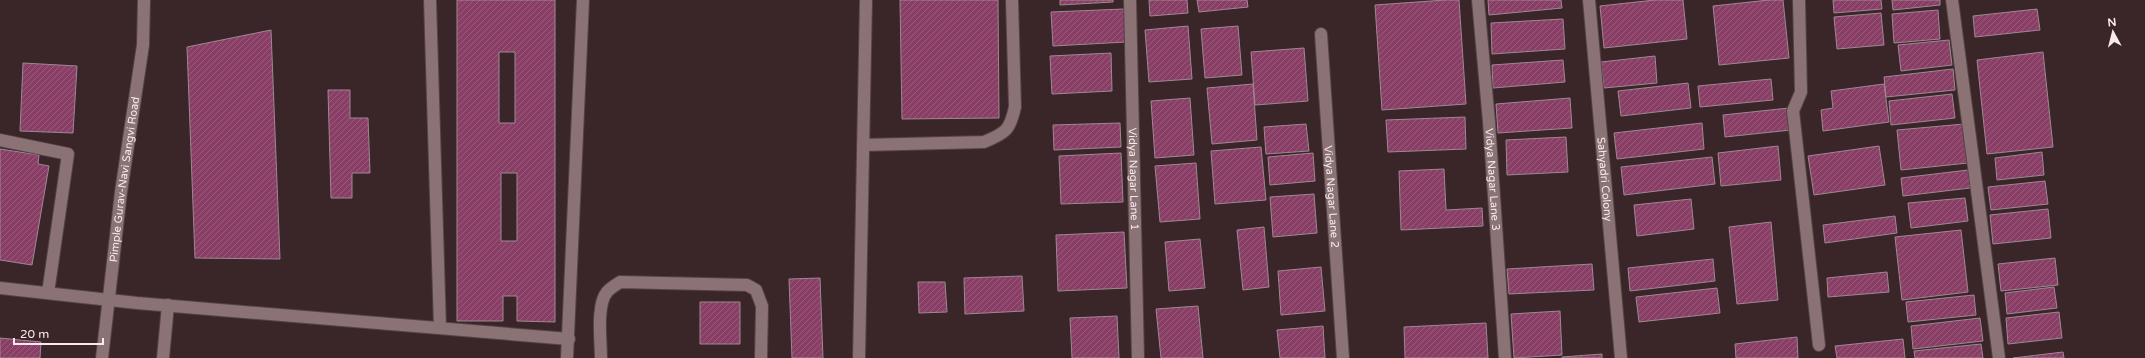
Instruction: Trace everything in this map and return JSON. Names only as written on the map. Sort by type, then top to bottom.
[{"type":"street","name":"Pimple Gurav-Navi Sangvi Road","points":[[102,358],[107,300],[143,44],[144,0]]},
{"type":"street","points":[[430,0],[440,328]]},
{"type":"street","points":[[567,358],[583,0]]},
{"type":"street","points":[[858,358],[866,0]]},
{"type":"street","points":[[863,145],[984,142],[998,136],[1011,124],[1015,107],[1012,0]]},
{"type":"street","name":"Vidya Nagar Lane 1","points":[[1130,0],[1138,358]]},
{"type":"street","name":"Vidya Nagar Lane 3","points":[[1478,0],[1489,122],[1505,358]]},
{"type":"street","name":"Sahyadri Colony","points":[[1589,0],[1621,358]]},
{"type":"street","points":[[1799,0],[1801,92],[1793,111],[1819,346]]},
{"type":"street","points":[[1952,0],[2000,358]]},
{"type":"street","name":"Vidya Nagar Lane 2","points":[[1320,34],[1343,358]]},
{"type":"street","points":[[0,140],[68,154],[48,293]]},
{"type":"street","points":[[601,358],[600,322],[602,306],[606,293],[620,282],[747,285],[756,290],[762,306],[761,358]]},
{"type":"street","points":[[0,288],[107,300],[569,339]]},
{"type":"street","points":[[163,358],[168,305]]},
{"type":"building","points":[[457,0],[555,0],[555,322],[517,321],[517,296],[503,296],[503,321],[457,321]],"holes":[[[499,52],[515,52],[515,123],[499,123]],[[501,173],[517,173],[517,241],[501,241]]]},
{"type":"building","points":[[900,0],[998,0],[999,118],[902,119]]},
{"type":"building","points":[[1060,0],[1113,0],[1113,2],[1060,5]]},
{"type":"building","points":[[1149,0],[1187,0],[1188,13],[1150,16]]},
{"type":"building","points":[[1197,0],[1247,0],[1248,7],[1199,12]]},
{"type":"building","points":[[1459,0],[1466,104],[1382,110],[1375,5]]},
{"type":"building","points":[[1488,0],[1561,0],[1562,8],[1489,15]]},
{"type":"building","points":[[1655,0],[1683,0],[1687,39],[1604,48],[1600,6]]},
{"type":"building","points":[[1783,0],[1789,58],[1719,65],[1713,6]]},
{"type":"building","points":[[1833,0],[1881,0],[1882,9],[1834,13]]},
{"type":"building","points":[[1892,0],[1940,0],[1940,5],[1893,10]]},
{"type":"building","points":[[1124,9],[1126,42],[1053,46],[1051,12]]},
{"type":"building","points":[[2037,9],[2040,30],[1975,37],[1973,16]]},
{"type":"building","points":[[1938,10],[1940,39],[1894,43],[1892,14]]},
{"type":"building","points":[[1881,13],[1884,45],[1837,49],[1834,17]]},
{"type":"building","points":[[1563,19],[1565,49],[1492,54],[1491,23]]},
{"type":"building","points":[[1188,26],[1192,79],[1149,82],[1145,30]]},
{"type":"building","points":[[1238,26],[1242,75],[1205,78],[1201,29]]},
{"type":"building","points":[[271,30],[280,259],[195,258],[187,47]]},
{"type":"building","points":[[1949,40],[1952,65],[1901,71],[1898,45]]},
{"type":"building","points":[[1304,48],[1308,101],[1255,105],[1251,52]]},
{"type":"building","points":[[2043,52],[2053,147],[1987,154],[1977,60]]},
{"type":"building","points":[[1111,53],[1112,91],[1052,94],[1050,56]]},
{"type":"building","points":[[1655,56],[1657,83],[1604,88],[1601,62]]},
{"type":"building","points":[[1563,60],[1565,82],[1493,88],[1492,65]]},
{"type":"building","points":[[23,63],[77,66],[73,133],[20,131]]},
{"type":"building","points":[[1953,69],[1955,90],[1886,97],[1884,77]]},
{"type":"building","points":[[1771,79],[1773,100],[1700,107],[1698,86]]},
{"type":"building","points":[[1688,83],[1691,108],[1621,116],[1618,91]]},
{"type":"building","points":[[1253,84],[1257,140],[1212,144],[1207,88]]},
{"type":"building","points":[[1884,84],[1889,122],[1823,131],[1821,110],[1833,108],[1831,91]]},
{"type":"building","points":[[328,90],[350,90],[350,118],[368,118],[370,173],[352,173],[352,198],[331,198]]},
{"type":"building","points":[[1952,94],[1955,118],[1891,125],[1889,101]]},
{"type":"building","points":[[1190,98],[1194,155],[1155,158],[1151,101]]},
{"type":"building","points":[[1570,98],[1572,128],[1498,133],[1496,104]]},
{"type":"building","points":[[1789,108],[1791,130],[1725,137],[1723,115]]},
{"type":"building","points":[[1465,117],[1466,149],[1388,152],[1386,120]]},
{"type":"building","points":[[1120,123],[1121,147],[1054,150],[1053,125]]},
{"type":"building","points":[[1702,123],[1704,149],[1617,159],[1614,133]]},
{"type":"building","points":[[1306,124],[1309,151],[1266,154],[1264,127]]},
{"type":"building","points":[[1964,124],[1968,163],[1901,170],[1897,130]]},
{"type":"building","points":[[1566,137],[1568,172],[1507,175],[1506,140]]},
{"type":"building","points":[[1778,146],[1781,180],[1721,186],[1718,153]]},
{"type":"building","points":[[1879,146],[1885,185],[1814,195],[1808,156]]},
{"type":"building","points":[[1261,147],[1266,200],[1215,204],[1211,151]]},
{"type":"building","points":[[0,149],[39,155],[38,164],[49,166],[32,265],[0,260]]},
{"type":"building","points":[[2042,152],[2044,175],[1997,180],[1995,158]]},
{"type":"building","points":[[1121,153],[1123,202],[1061,204],[1059,156]]},
{"type":"building","points":[[1313,153],[1315,181],[1270,185],[1268,157]]},
{"type":"building","points":[[1712,157],[1715,184],[1624,195],[1621,167]]},
{"type":"building","points":[[1196,163],[1200,219],[1160,222],[1155,166]]},
{"type":"building","points":[[1444,169],[1446,210],[1482,208],[1483,226],[1401,230],[1399,171]]},
{"type":"building","points":[[1968,170],[1970,188],[1903,196],[1901,178]]},
{"type":"building","points":[[2045,181],[2048,204],[1991,210],[1988,187]]},
{"type":"building","points":[[1314,194],[1317,233],[1273,237],[1270,197]]},
{"type":"building","points":[[1965,198],[1968,221],[1911,228],[1908,203]]},
{"type":"building","points":[[1691,199],[1694,229],[1637,236],[1634,205]]},
{"type":"building","points":[[2048,209],[2051,238],[1993,244],[1990,215]]},
{"type":"building","points":[[1895,216],[1897,233],[1825,243],[1823,225]]},
{"type":"building","points":[[1771,222],[1778,300],[1737,304],[1729,227]]},
{"type":"building","points":[[1264,227],[1269,287],[1243,290],[1237,230]]},
{"type":"building","points":[[1961,230],[1968,292],[1902,300],[1895,237]]},
{"type":"building","points":[[1124,232],[1127,288],[1058,291],[1056,235]]},
{"type":"building","points":[[1200,239],[1205,288],[1169,291],[1165,242]]},
{"type":"building","points":[[2055,258],[2058,285],[2001,291],[1998,264]]},
{"type":"building","points":[[1713,259],[1715,281],[1630,291],[1628,268]]},
{"type":"building","points":[[1592,264],[1594,290],[1509,294],[1507,269]]},
{"type":"building","points":[[1321,267],[1325,311],[1281,315],[1278,271]]},
{"type":"building","points":[[1887,272],[1889,292],[1828,297],[1827,278]]},
{"type":"building","points":[[1022,276],[1024,311],[965,314],[964,278]]},
{"type":"building","points":[[820,278],[823,358],[792,358],[789,279]]},
{"type":"building","points":[[918,282],[945,282],[947,312],[919,313]]},
{"type":"building","points":[[2054,287],[2057,308],[2007,314],[2005,293]]},
{"type":"building","points":[[1717,288],[1720,313],[1639,322],[1636,297]]},
{"type":"building","points":[[1974,295],[1976,315],[1908,322],[1906,302]]},
{"type":"building","points":[[700,302],[740,302],[740,344],[700,344]]},
{"type":"building","points":[[1198,306],[1203,358],[1161,358],[1156,309]]},
{"type":"building","points":[[1560,311],[1562,355],[1514,358],[1511,314]]},
{"type":"building","points":[[2059,312],[2062,338],[2008,344],[2006,318]]},
{"type":"building","points":[[1117,316],[1119,358],[1072,358],[1070,318]]},
{"type":"building","points":[[1980,318],[1983,341],[1913,349],[1911,326]]},
{"type":"building","points":[[1486,323],[1488,358],[1405,358],[1404,327]]},
{"type":"building","points":[[1323,326],[1325,358],[1280,358],[1277,330]]},
{"type":"building","points":[[1797,337],[1798,358],[1736,358],[1735,344]]},
{"type":"building","points":[[0,338],[41,342],[40,358],[0,358]]},
{"type":"building","points":[[1903,339],[1905,358],[1837,358],[1835,346]]},
{"type":"building","points":[[1981,344],[1983,358],[1915,358],[1914,351]]},
{"type":"building","points":[[2063,352],[2064,358],[2013,358]]},
{"type":"building","points":[[1602,354],[1602,358],[1562,358],[1562,357]]}]
